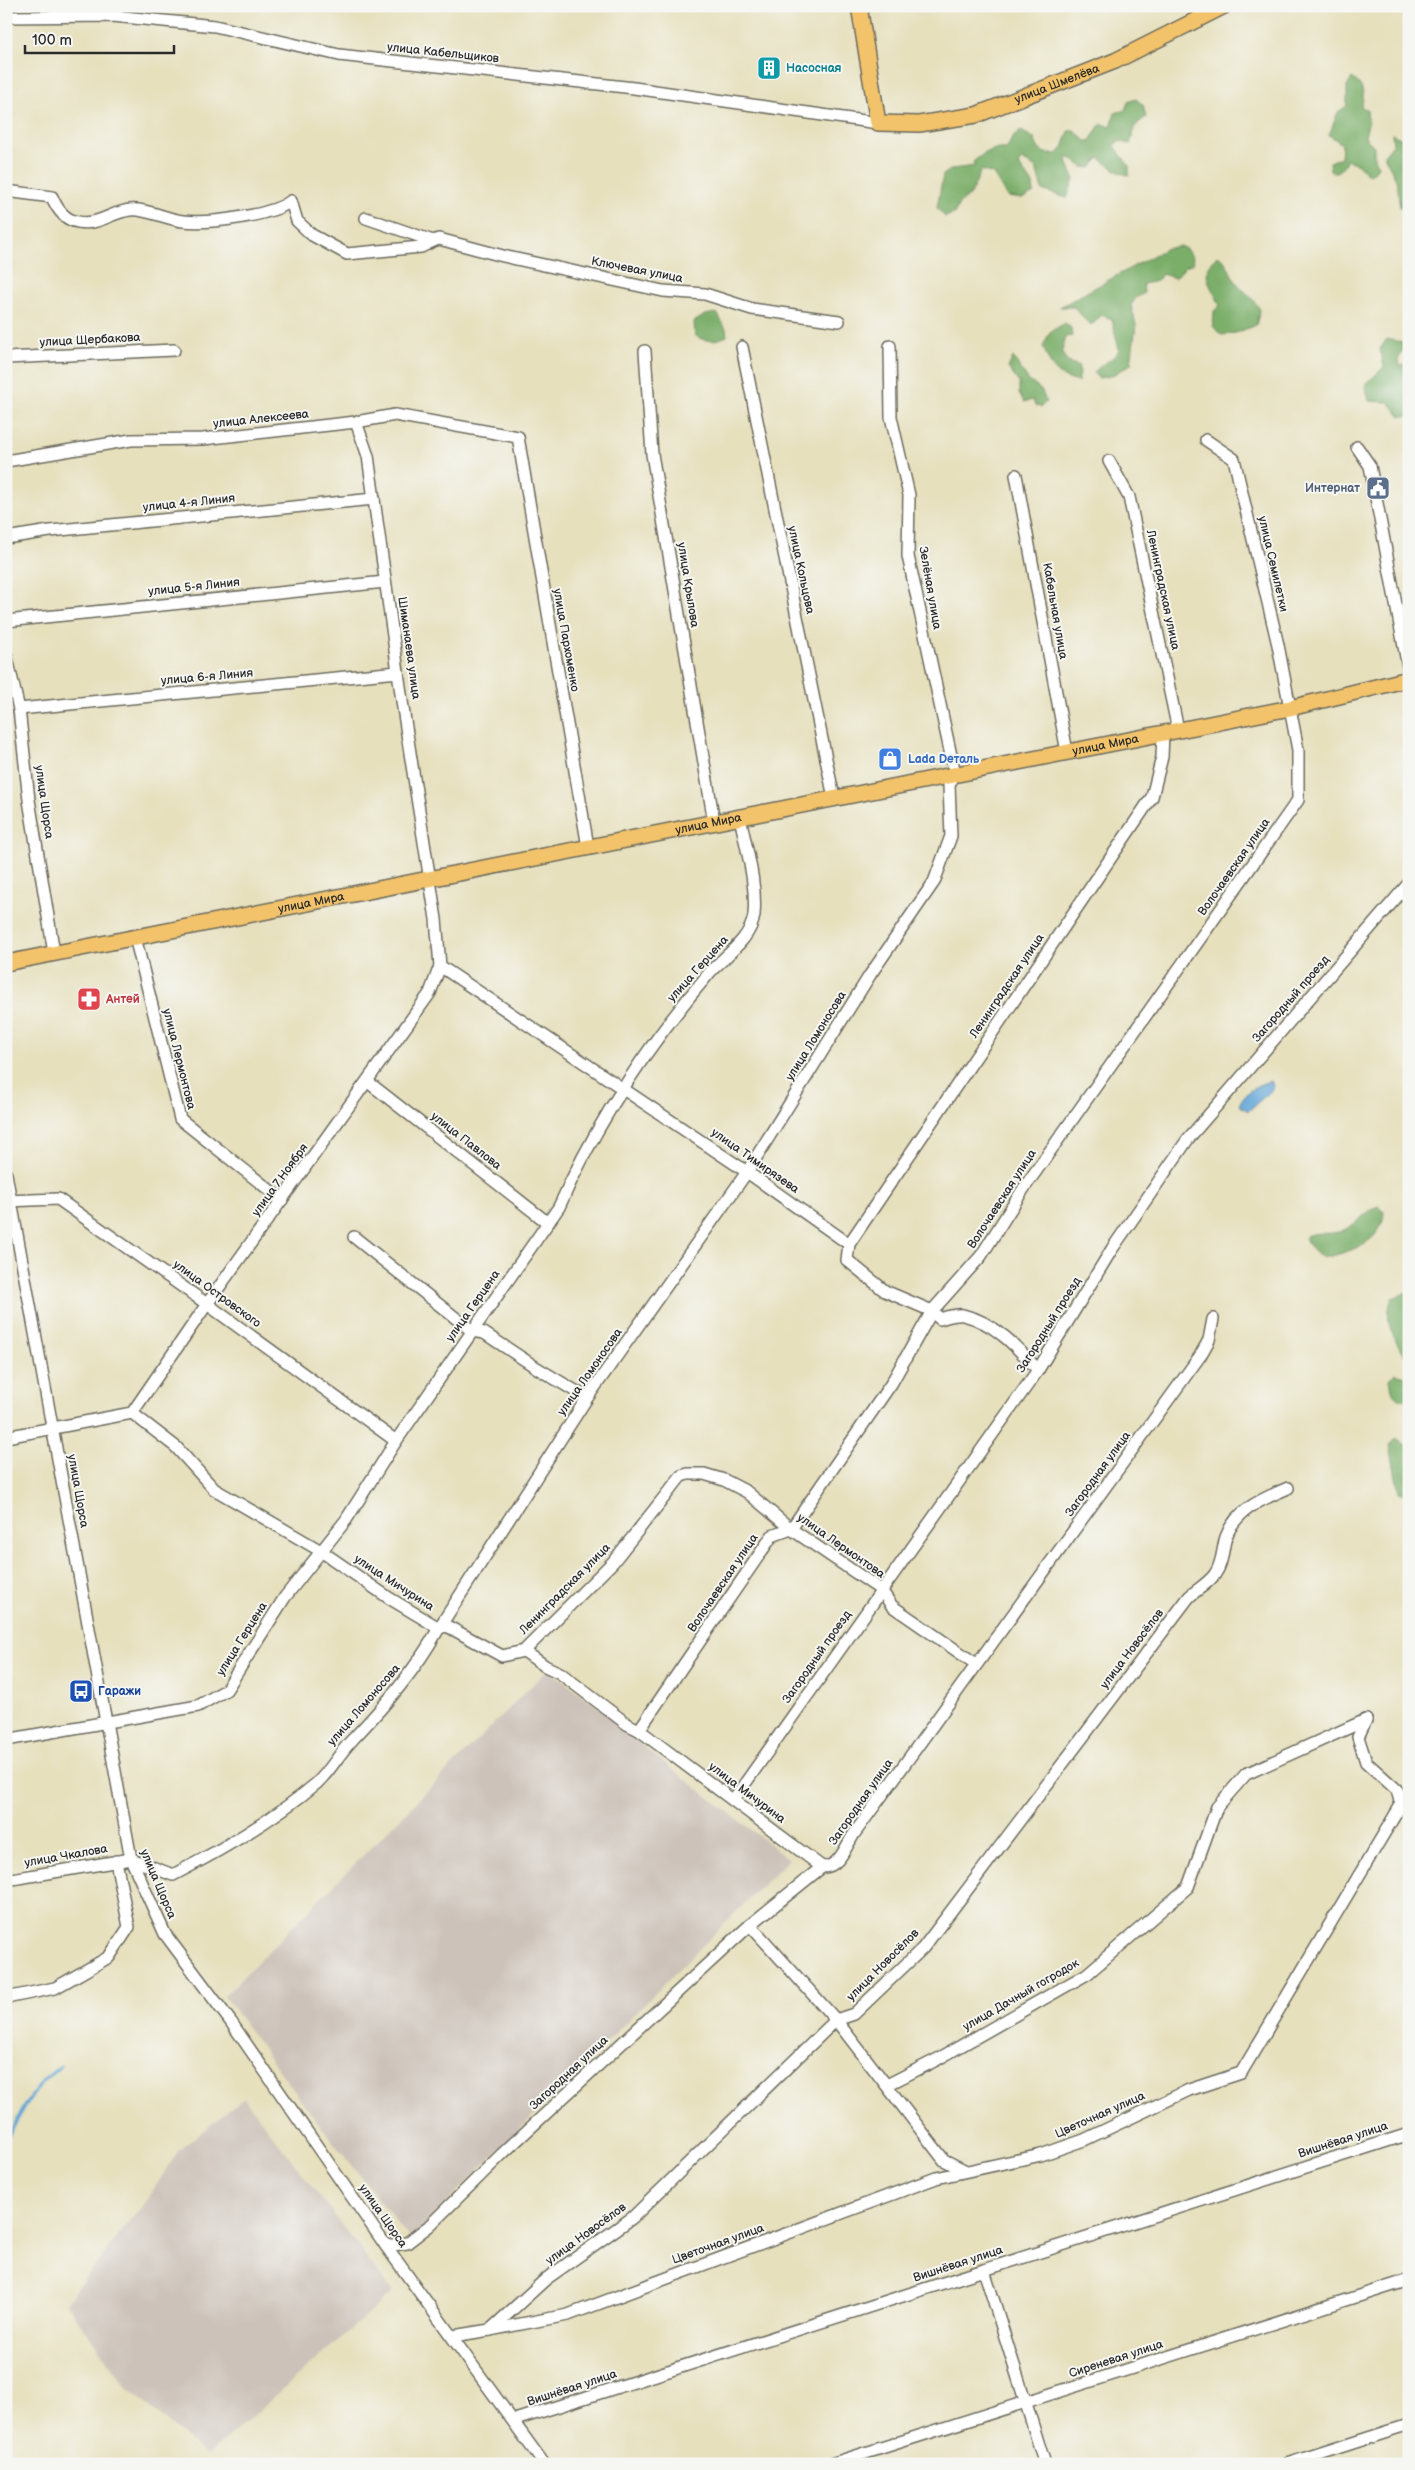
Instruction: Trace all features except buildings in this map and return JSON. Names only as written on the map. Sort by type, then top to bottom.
[{"type":"main road","points":[[859,6],[878,123]]},
{"type":"main road","name":"улица Шмелёва","points":[[878,123],[919,124],[976,115],[1114,60],[1224,6]]},
{"type":"main road","name":"улица Мира","points":[[6,963],[1163,734],[1290,708],[1409,679]]},
{"type":"street","name":"улица Кабельщиков","points":[[6,17],[113,11],[214,26],[339,55],[634,88],[878,123]]},
{"type":"street","name":"Ключевая улица","points":[[6,191],[52,197],[57,209],[63,215],[80,222],[99,220],[131,210],[184,221],[235,219],[281,208],[291,201],[297,221],[312,235],[347,254],[421,247],[439,239],[502,256],[663,291],[706,294],[752,309],[839,321]]},
{"type":"street","name":"Ключевая улица","points":[[366,218],[433,241]]},
{"type":"street","name":"Зелёная улица","points":[[890,346],[891,417],[909,495],[908,556],[955,774]]},
{"type":"street","name":"улица Кольцова","points":[[742,347],[834,798]]},
{"type":"street","name":"улица Щербакова","points":[[6,358],[174,350]]},
{"type":"street","name":"улица Крылова","points":[[645,351],[652,454],[714,822]]},
{"type":"street","name":"улица Алексеева","points":[[6,461],[131,440],[203,439],[356,422],[394,415],[518,437]]},
{"type":"street","name":"Шиманаева улица","points":[[356,422],[368,456],[398,672],[430,878]]},
{"type":"street","name":"улица Пархоменко","points":[[518,437],[588,847]]},
{"type":"street","name":"улица Семилетки","points":[[1206,440],[1234,459],[1278,645],[1290,708]]},
{"type":"street","points":[[1357,447],[1370,466],[1409,673]]},
{"type":"street","name":"Ленинградская улица","points":[[1109,460],[1129,497],[1178,730]]},
{"type":"street","name":"Кабельная улица","points":[[1016,475],[1066,752]]},
{"type":"street","name":"улица 4-я Линия","points":[[6,538],[50,531],[374,499]]},
{"type":"street","name":"улица 5-я Линия","points":[[6,621],[386,582]]},
{"type":"street","name":"улица Щорса","points":[[6,654],[19,709],[28,800],[54,953]]},
{"type":"street","name":"улица 6-я Линия","points":[[19,709],[398,672]]},
{"type":"street","name":"Волочаевская улица","points":[[639,1730],[772,1536],[791,1530],[892,1384],[932,1311],[982,1256],[1024,1188],[1298,800],[1298,750],[1290,708]]},
{"type":"street","name":"Ленинградская улица","points":[[849,1244],[1152,797],[1162,757],[1163,734]]},
{"type":"street","name":"улица Ломоносова","points":[[131,1859],[173,1875],[255,1830],[318,1782],[351,1741],[392,1697],[421,1660],[439,1628],[588,1398],[747,1172],[870,975],[934,882],[951,836],[949,785],[955,774]]},
{"type":"street","name":"улица Герцена","points":[[6,1740],[198,1706],[226,1690],[285,1598],[346,1520],[396,1441],[559,1207],[574,1172],[622,1088],[695,990],[744,938],[754,916],[752,878],[740,817]]},
{"type":"street","name":"улица 7 Ноября","points":[[132,1412],[430,993],[440,966],[430,878]]},
{"type":"street","name":"Загородный проезд","points":[[734,1799],[1038,1370],[1112,1249],[1188,1139],[1409,883]]},
{"type":"street","name":"улица Лермонтова","points":[[135,937],[180,1120],[282,1200]]},
{"type":"street","name":"улица Тимирязева","points":[[440,966],[747,1172],[849,1244]]},
{"type":"street","name":"улица Павлова","points":[[368,1082],[548,1223]]},
{"type":"street","name":"улица Щорса","points":[[6,1174],[9,1201],[131,1859],[165,1934],[231,2022],[386,2246],[515,2420],[544,2464]]},
{"type":"street","name":"улица Островского","points":[[9,1201],[58,1198],[396,1441]]},
{"type":"street","points":[[354,1237],[472,1331],[484,1333],[537,1368],[588,1398]]},
{"type":"street","points":[[849,1244],[847,1260],[885,1291],[932,1311],[940,1319],[961,1315],[989,1325],[1019,1348],[1038,1370]]},
{"type":"street","name":"Загородная улица","points":[[386,2246],[406,2243],[429,2226],[502,2154],[750,1925],[822,1866],[828,1867],[836,1862],[976,1664],[1200,1356],[1210,1340],[1213,1319]]},
{"type":"street","points":[[6,1437],[132,1412]]},
{"type":"street","name":"улица Мичурина","points":[[132,1412],[176,1447],[214,1489],[322,1551],[389,1598],[439,1628],[447,1626],[502,1656],[524,1651],[560,1673],[627,1724],[639,1730],[734,1799],[822,1866]]},
{"type":"street","name":"улица Лермонтова","points":[[680,1476],[704,1474],[724,1480],[747,1492],[791,1530],[881,1590],[892,1606],[976,1664]]},
{"type":"street","name":"Ленинградская улица","points":[[524,1651],[613,1562],[680,1476]]},
{"type":"street","name":"улица Новосёлов","points":[[490,2330],[546,2279],[632,2218],[836,2020],[854,2014],[923,1948],[1188,1597],[1214,1575],[1221,1561],[1226,1537],[1234,1520],[1254,1504],[1288,1488]]},
{"type":"street","name":"улица Дачный гогродок","points":[[887,2085],[946,2054],[1087,1974],[1188,1887],[1218,1808],[1246,1774],[1366,1720]]},
{"type":"street","name":"Цветочная улица","points":[[490,2330],[568,2315],[936,2178],[964,2170],[1041,2155],[1084,2140],[1189,2090],[1241,2073],[1400,1806],[1398,1790],[1366,1762],[1358,1737],[1366,1720]]},
{"type":"street","name":"улица Чкалова","points":[[6,1880],[131,1859]]},
{"type":"street","points":[[6,1998],[56,1988],[109,1957],[129,1927],[116,1861]]},
{"type":"street","points":[[750,1925],[836,2020],[944,2160],[964,2170]]},
{"type":"street","name":"Вишнёвая улица","points":[[515,2420],[1409,2134]]},
{"type":"street","points":[[936,2178],[944,2160]]},
{"type":"street","points":[[984,2270],[1046,2464]]},
{"type":"street","name":"Сиреневая улица","points":[[831,2464],[1409,2280]]},
{"type":"street","points":[[453,2336],[490,2330]]},
{"type":"street","points":[[1287,2464],[1409,2425]]},
{"type":"shaded area","points":[[548,1669],[611,1717],[645,1748],[789,1859],[410,2239],[319,2124],[224,1996]]},
{"type":"shaded area","points":[[244,2098],[393,2292],[207,2456],[127,2388],[66,2303],[146,2201],[179,2150]]},
{"type":"green space","points":[[1352,78],[1361,87],[1363,98],[1361,107],[1367,109],[1368,123],[1365,137],[1374,146],[1374,158],[1378,167],[1368,175],[1358,164],[1347,160],[1338,171],[1330,171],[1329,162],[1341,157],[1342,144],[1329,135],[1338,112],[1347,106],[1347,86]]},
{"type":"green space","points":[[1136,99],[1143,105],[1146,117],[1136,125],[1130,144],[1119,141],[1114,145],[1129,166],[1129,175],[1120,173],[1099,158],[1091,168],[1083,167],[1069,157],[1067,161],[1074,179],[1067,198],[1042,190],[1036,168],[1022,160],[1018,164],[1033,184],[1034,193],[1022,199],[1007,197],[993,174],[981,170],[971,194],[959,204],[954,214],[945,217],[937,208],[943,175],[952,169],[975,166],[973,162],[988,151],[1007,149],[1012,138],[1021,131],[1034,138],[1042,151],[1057,154],[1063,148],[1069,131],[1074,130],[1086,141],[1090,141],[1099,126],[1103,124],[1111,127],[1115,113],[1125,110],[1128,102]]},
{"type":"green space","points":[[1392,134],[1409,142],[1409,206],[1400,208],[1396,179],[1384,155],[1393,144]]},
{"type":"green space","points":[[1180,246],[1190,253],[1193,264],[1186,266],[1175,278],[1162,274],[1157,281],[1143,284],[1144,293],[1136,298],[1131,305],[1136,325],[1131,364],[1111,376],[1098,378],[1094,373],[1114,357],[1119,350],[1112,319],[1101,315],[1093,324],[1089,324],[1074,307],[1060,307],[1165,249]]},
{"type":"green space","points":[[1218,255],[1226,264],[1236,282],[1260,310],[1256,325],[1236,333],[1221,335],[1213,326],[1214,311],[1220,305],[1210,285],[1207,273],[1208,268]]},
{"type":"green space","points":[[717,313],[726,329],[727,336],[711,340],[699,338],[695,335],[694,322],[705,315]]},
{"type":"green space","points":[[1065,323],[1071,328],[1072,336],[1065,337],[1062,352],[1067,362],[1078,365],[1080,373],[1078,382],[1063,377],[1054,370],[1043,346],[1050,332]]},
{"type":"green space","points":[[1387,339],[1401,342],[1404,348],[1398,360],[1401,366],[1409,362],[1409,416],[1400,416],[1389,402],[1369,401],[1365,385],[1384,367],[1380,349]]},
{"type":"green space","points":[[1013,357],[1028,380],[1042,391],[1046,402],[1041,407],[1035,406],[1033,400],[1024,402],[1019,394],[1019,383],[1008,368]]},
{"type":"green space","points":[[1378,1206],[1384,1211],[1378,1231],[1372,1238],[1354,1249],[1323,1258],[1306,1243],[1306,1236],[1344,1230]]},
{"type":"green space","points":[[1406,1293],[1409,1294],[1409,1362],[1392,1332],[1388,1316],[1392,1298]]},
{"type":"green space","points":[[1395,1373],[1409,1377],[1409,1400],[1396,1397],[1394,1394],[1390,1379]]},
{"type":"green space","points":[[1396,1439],[1409,1447],[1409,1493],[1399,1493],[1390,1445]]},
{"type":"water","points":[[1271,1081],[1274,1088],[1248,1111],[1239,1105],[1252,1089]]},
{"type":"waterway","points":[[6,2140],[36,2090],[61,2066]]},
{"type":"place","name":"Насосная","points":[[769,68]]},
{"type":"place","name":"Интернат","points":[[1378,488]]},
{"type":"place","name":"Lada Dеталь","points":[[890,759]]},
{"type":"place","name":"Антей","points":[[89,999]]},
{"type":"place","name":"Гаражи","points":[[81,1691]]}]
